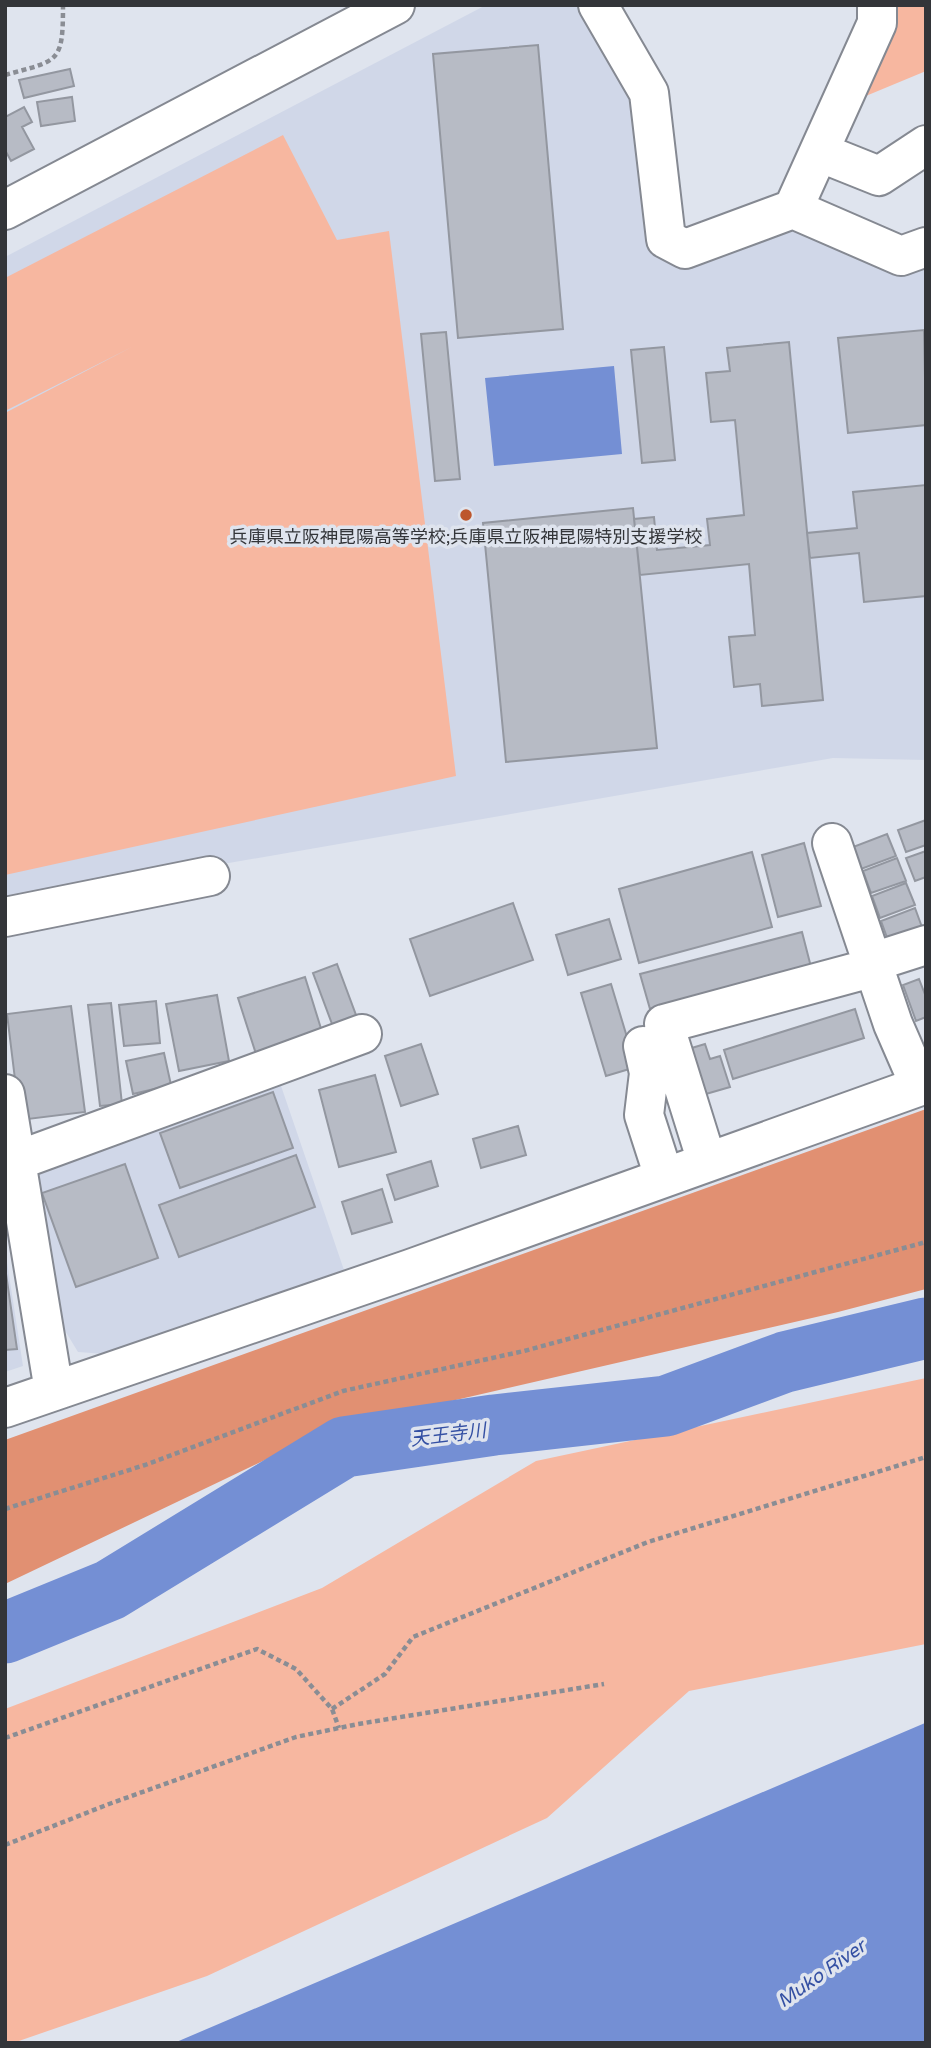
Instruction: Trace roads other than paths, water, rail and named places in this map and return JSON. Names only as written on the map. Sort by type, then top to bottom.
[{"type":"street","points":[[5,210],[395,5]]},
{"type":"street","points":[[598,5],[649,93],[666,239],[685,249],[793,209],[901,256],[926,247]]},
{"type":"street","points":[[793,209],[877,23],[877,5]]},
{"type":"street","points":[[819,152],[879,176],[926,145]]},
{"type":"street","points":[[5,1408],[410,1269],[923,1085],[893,1024],[832,843]]},
{"type":"street","points":[[5,917],[210,876]]},
{"type":"street","points":[[707,1162],[664,1024],[716,1022],[815,995],[874,965],[926,945]]},
{"type":"street","points":[[16,1161],[362,1034]]},
{"type":"street","points":[[643,1046],[649,1073],[644,1115],[664,1177]]},
{"type":"street","points":[[5,1094],[54,1391]]},
{"type":"water","points":[[614,366],[622,454],[494,466],[485,378]]},
{"type":"water","name":"Muko River","points":[[925,1723],[926,2043],[174,2043]]},
{"type":"waterway","name":"天王寺川","points":[[5,1633],[110,1590],[344,1447],[494,1425],[666,1406],[785,1362],[926,1328]]},
{"type":"place","name":"兵庫県立阪神昆陽高等学校;兵庫県立阪神昆陽特別支援学校","points":[[466,515]]}]
